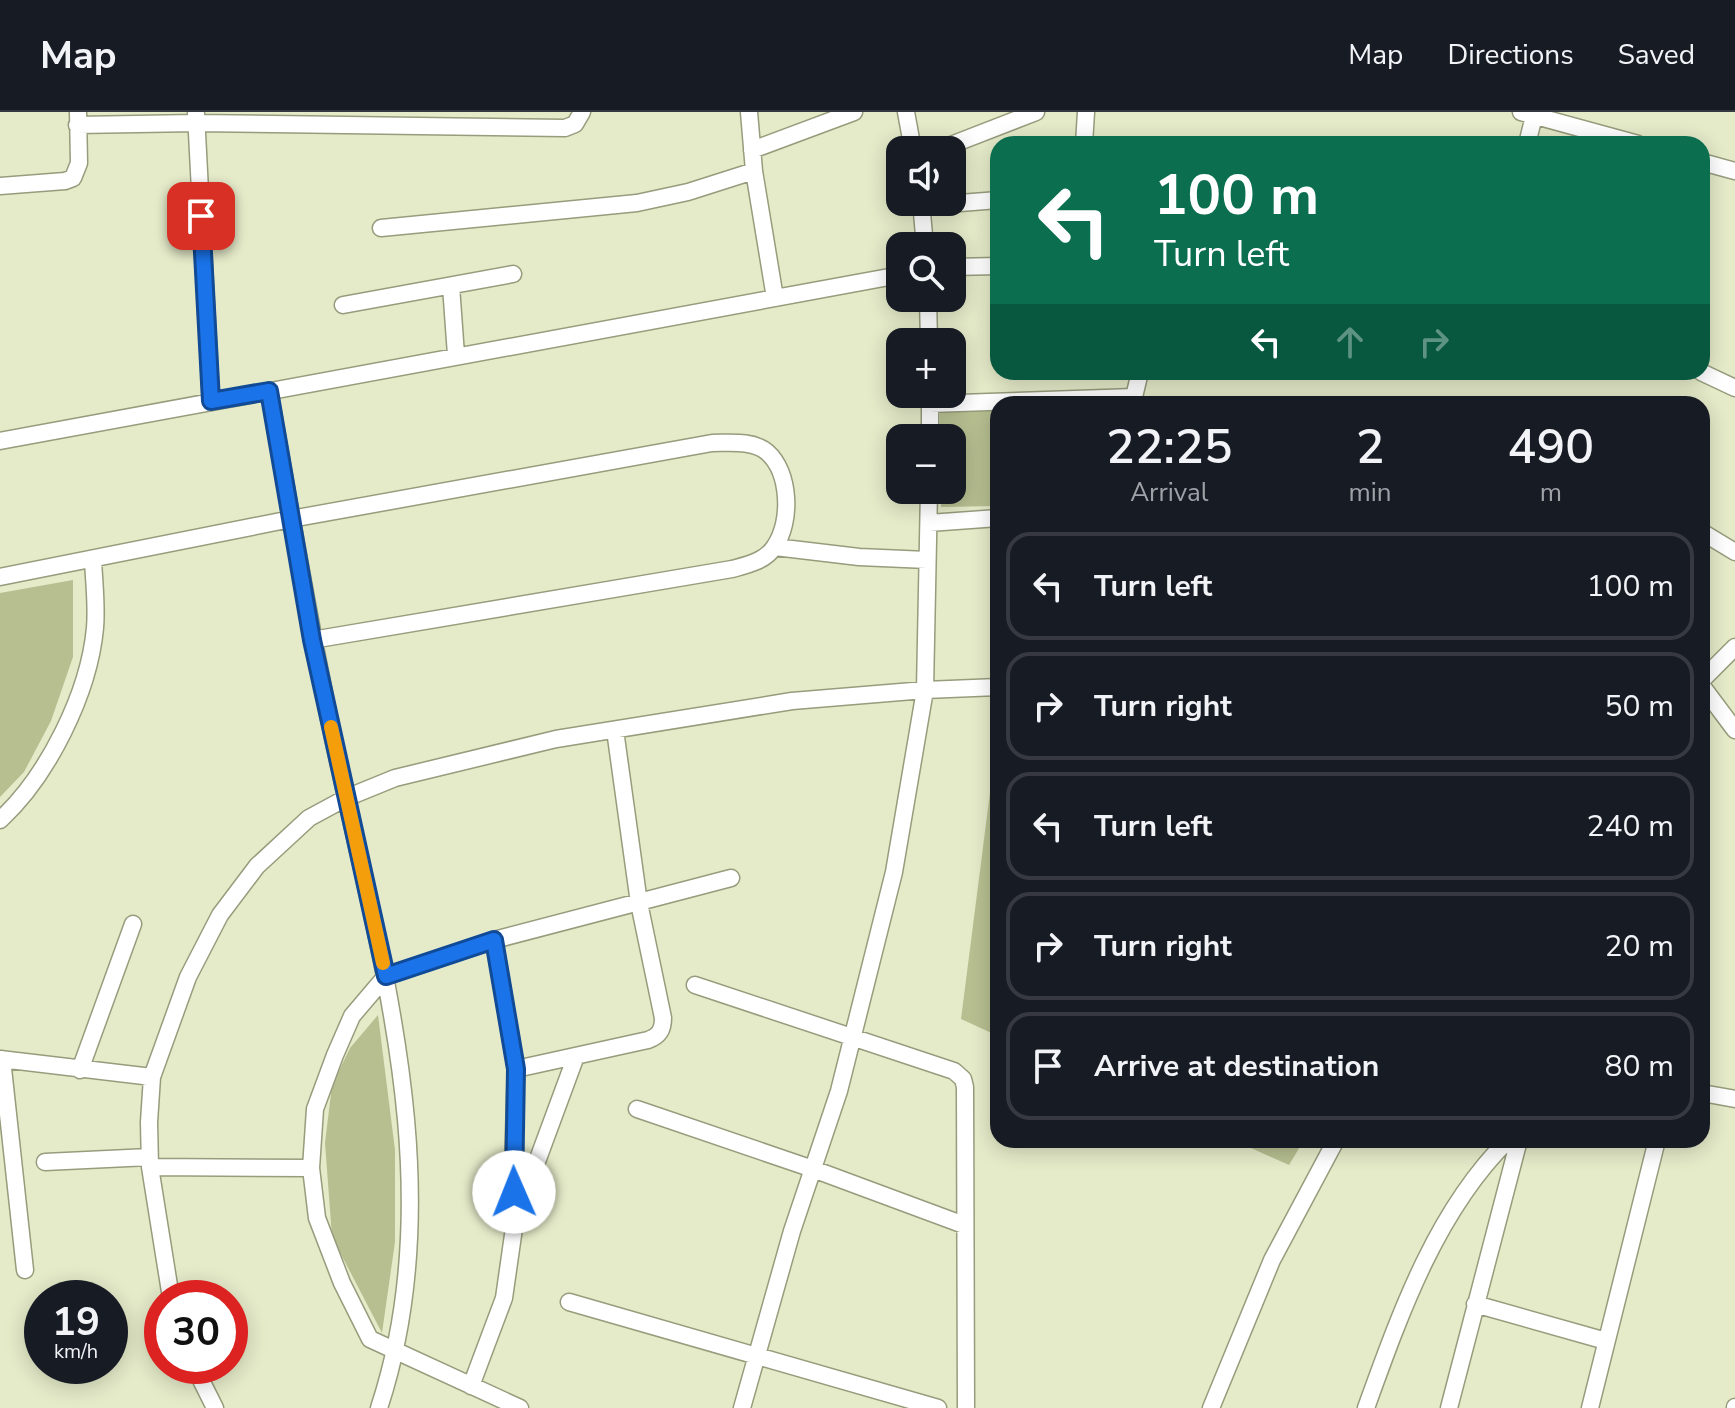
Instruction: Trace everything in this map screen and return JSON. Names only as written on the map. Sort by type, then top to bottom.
[{"type":"street","points":[[0,186],[73,178],[79,163],[78,118],[452,119],[565,128],[575,124],[582,112]]},
{"type":"street","points":[[749,112],[754,171],[775,298]]},
{"type":"street","points":[[752,150],[854,112]]},
{"type":"street","points":[[906,112],[910,136]]},
{"type":"street","points":[[966,139],[1036,112]]},
{"type":"street","points":[[1084,136],[1086,112]]},
{"type":"street","points":[[1528,136],[1530,113],[1610,136]]},
{"type":"street","points":[[196,118],[211,401]]},
{"type":"street","points":[[1710,164],[1735,171]]},
{"type":"street","points":[[381,228],[637,203],[688,192],[754,171]]},
{"type":"street","points":[[966,202],[990,200]]},
{"type":"street","points":[[966,267],[990,266]]},
{"type":"street","points":[[343,305],[513,274]]},
{"type":"street","points":[[0,441],[886,278]]},
{"type":"street","points":[[451,286],[456,355]]},
{"type":"street","points":[[1710,376],[1735,388]]},
{"type":"street","points":[[269,391],[312,640],[386,976],[404,1086],[409,1180],[408,1260],[394,1350],[379,1408]]},
{"type":"street","points":[[966,399],[990,399]]},
{"type":"street","points":[[0,577],[291,519],[712,443],[743,443],[766,451],[781,471],[787,495],[783,522],[775,547],[757,562],[732,569],[312,640]]},
{"type":"street","points":[[742,1408],[792,1231],[852,1038],[894,872],[925,690],[929,504]]},
{"type":"street","points":[[929,523],[990,519]]},
{"type":"street","points":[[1710,537],[1735,552]]},
{"type":"street","points":[[775,547],[859,557],[927,560]]},
{"type":"street","points":[[0,820],[20,802],[60,737],[86,676],[95,627],[93,560]]},
{"type":"street","points":[[1710,674],[1735,647]]},
{"type":"street","points":[[168,1280],[150,1162],[152,1077],[188,977],[220,915],[257,866],[309,818],[346,798],[395,778],[556,739],[792,701],[990,687]]},
{"type":"street","points":[[1710,694],[1735,730]]},
{"type":"street","points":[[516,1069],[648,1040],[657,1036],[663,1027],[639,903],[615,730]]},
{"type":"street","points":[[520,1408],[370,1339],[342,1283],[317,1218],[311,1168],[315,1109],[335,1055],[352,1016],[386,976],[494,940],[731,878]]},
{"type":"street","points":[[80,1070],[133,924]]},
{"type":"street","points":[[471,1386],[504,1298],[515,1221],[516,1069],[494,940]]},
{"type":"street","points":[[695,985],[954,1071],[963,1079],[968,1346],[966,1408]]},
{"type":"street","points":[[515,1221],[576,1056]]},
{"type":"street","points":[[25,1270],[1,1059],[152,1077]]},
{"type":"street","points":[[1710,1094],[1735,1099]]},
{"type":"street","points":[[637,1109],[964,1225]]},
{"type":"street","points":[[1211,1408],[1272,1260],[1332,1148]]},
{"type":"street","points":[[1366,1408],[1419,1275],[1462,1196],[1484,1164],[1500,1148]]},
{"type":"street","points":[[1449,1408],[1517,1148]]},
{"type":"street","points":[[1590,1408],[1655,1148]]},
{"type":"street","points":[[45,1162],[311,1168]]},
{"type":"street","points":[[569,1302],[938,1408]]},
{"type":"street","points":[[1475,1304],[1606,1341]]},
{"type":"street","points":[[203,1384],[215,1408]]},
{"type":"green space","points":[[990,410],[990,506],[941,507],[941,504],[966,504],[966,424],[940,424],[940,411]]},
{"type":"green space","points":[[73,580],[73,657],[51,721],[24,772],[0,797],[0,593]]},
{"type":"green space","points":[[990,792],[990,1032],[961,1019]]},
{"type":"green space","points":[[378,1015],[395,1150],[395,1242],[382,1333],[332,1237],[325,1143],[332,1085],[350,1048]]},
{"type":"green space","points":[[1251,1148],[1299,1148],[1289,1165]]},
{"type":"slow traffic","points":[[331,727],[383,963]]},
{"type":"route","points":[[201,216],[211,401],[269,391],[312,640],[386,976],[494,940],[516,1069],[514,1192]]}]
